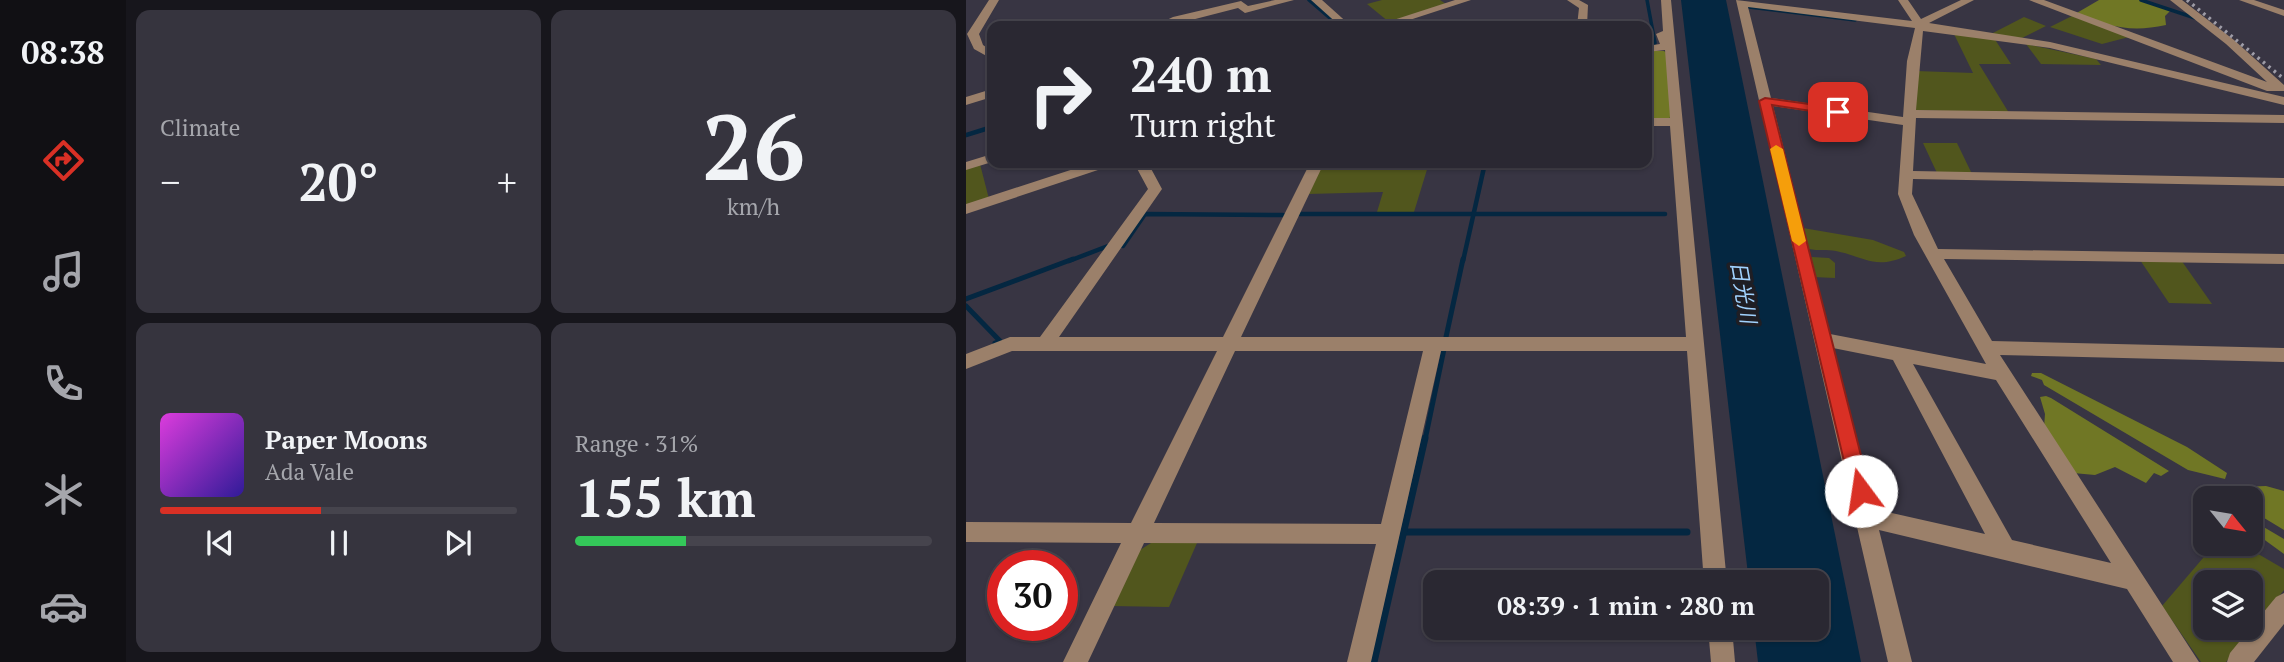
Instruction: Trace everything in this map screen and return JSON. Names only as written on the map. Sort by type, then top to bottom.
[{"type":"street","points":[[987,53],[978,47],[974,34],[978,22],[994,0]]},
{"type":"street","points":[[1172,21],[1241,4],[1245,10],[1289,0]]},
{"type":"street","points":[[1316,0],[1340,21]]},
{"type":"street","points":[[1397,21],[1466,0]]},
{"type":"street","points":[[1572,0],[1584,7],[1583,21]]},
{"type":"street","points":[[1652,48],[1667,46],[1656,16],[1655,0]]},
{"type":"street","points":[[1666,0],[1715,570]]},
{"type":"street","points":[[1903,0],[1921,26]]},
{"type":"street","points":[[1969,0],[1921,26],[1913,61],[1905,194],[1933,254],[2002,374],[2187,662]]},
{"type":"street","points":[[2034,0],[2284,92]]},
{"type":"street","points":[[2175,0],[2230,42],[2284,92]]},
{"type":"street","points":[[2244,0],[2284,13]]},
{"type":"street","points":[[1900,662],[1742,2],[2050,45],[2284,101]]},
{"type":"street","points":[[966,101],[987,95]]},
{"type":"street","points":[[1765,101],[1910,118],[2284,119]]},
{"type":"street","points":[[1652,122],[1676,122]]},
{"type":"street","points":[[966,166],[987,160]]},
{"type":"street","points":[[966,209],[1090,168]]},
{"type":"street","points":[[1045,344],[1155,189],[1144,168]]},
{"type":"street","points":[[1075,662],[1315,168]]},
{"type":"street","points":[[1905,175],[2284,182]]},
{"type":"street","points":[[1933,254],[2284,259]]},
{"type":"street","points":[[1822,339],[2002,374]]},
{"type":"street","points":[[966,362],[1010,344],[1695,344]]},
{"type":"street","points":[[1359,662],[1434,344]]},
{"type":"street","points":[[1987,348],[2284,355]]},
{"type":"street","points":[[1899,354],[2004,548]]},
{"type":"street","points":[[1867,517],[2135,580]]},
{"type":"street","points":[[966,532],[1389,534]]},
{"type":"street","points":[[2239,662],[2284,605]]},
{"type":"street","points":[[1721,640],[1723,662]]},
{"type":"green space","points":[[1382,0],[1440,0],[1446,4],[1388,21],[1367,4]]},
{"type":"green space","points":[[2099,0],[2139,0],[2170,11],[2165,16],[2166,25],[2141,28],[2109,25],[2075,14]]},
{"type":"green space","points":[[2072,16],[2129,37],[2102,44],[2050,27]]},
{"type":"green space","points":[[2024,17],[2046,26],[2022,38],[1991,34]]},
{"type":"green space","points":[[1954,34],[1994,38],[2011,64],[1979,64],[2009,113],[1914,110],[1916,71],[1973,73]]},
{"type":"green space","points":[[2026,44],[2096,59],[2101,65],[2041,64]]},
{"type":"green space","points":[[1652,51],[1664,51],[1668,54],[1674,115],[1669,118],[1652,119]]},
{"type":"green space","points":[[1923,143],[1957,143],[1972,174],[1937,173]]},
{"type":"green space","points":[[980,164],[989,199],[966,206],[966,168]]},
{"type":"green space","points":[[1320,168],[1427,168],[1414,212],[1377,212],[1383,192],[1308,194]]},
{"type":"green space","points":[[1803,228],[1873,240],[1904,252],[1906,256],[1878,262],[1836,251],[1809,249]]},
{"type":"green space","points":[[1812,257],[1829,258],[1835,263],[1835,278],[1813,277],[1809,260]]},
{"type":"green space","points":[[2140,260],[2181,260],[2212,304],[2169,303]]},
{"type":"green space","points":[[2032,373],[2041,373],[2187,447],[2227,473],[2225,479],[2188,470],[2044,385],[2042,380],[2031,376]]},
{"type":"green space","points":[[2046,396],[2169,471],[2161,476],[2154,473],[2146,483],[2115,467],[2095,475],[2073,473],[2044,428],[2045,414],[2040,397]]},
{"type":"green space","points":[[2263,486],[2284,491],[2284,530],[2263,517]]},
{"type":"green space","points":[[2263,527],[2284,539],[2284,554],[2263,539]]},
{"type":"green space","points":[[1151,543],[1197,543],[1169,607],[1111,606],[1137,552]]},
{"type":"green space","points":[[2205,556],[2262,556],[2284,569],[2284,590],[2263,616],[2263,570],[2193,570],[2193,640],[2244,640],[2226,662],[2201,662],[2162,606]]},
{"type":"water","name":"日光川","points":[[1681,0],[1726,0],[1861,662],[1758,662],[1755,640],[1829,640],[1829,570],[1747,570]]},
{"type":"waterway","points":[[1309,0],[1333,21]]},
{"type":"waterway","points":[[1647,0],[1651,21]]},
{"type":"waterway","points":[[2141,0],[2195,18]]},
{"type":"waterway","points":[[1749,7],[1855,20]]},
{"type":"waterway","points":[[1652,27],[1655,43],[1652,43]]},
{"type":"waterway","points":[[966,135],[987,129]]},
{"type":"waterway","points":[[1474,214],[1484,168]]},
{"type":"waterway","points":[[1123,246],[1145,214],[1283,215]]},
{"type":"waterway","points":[[1299,214],[1474,214]]},
{"type":"waterway","points":[[1463,261],[1474,214]]},
{"type":"waterway","points":[[1474,214],[1665,214]]},
{"type":"waterway","points":[[1069,261],[1108,246]]},
{"type":"waterway","points":[[966,299],[1073,259]]},
{"type":"waterway","points":[[1446,337],[1463,259]]},
{"type":"waterway","points":[[966,306],[1000,341],[995,343]]},
{"type":"waterway","points":[[1425,440],[1444,349]]},
{"type":"waterway","points":[[1374,662],[1425,438]]},
{"type":"waterway","points":[[1405,532],[1687,532]]},
{"type":"railway","points":[[2187,0],[2284,79]]},
{"type":"slow traffic","points":[[1776,149],[1799,241]]},
{"type":"route","points":[[1838,112],[1765,101],[1861,491]]}]
